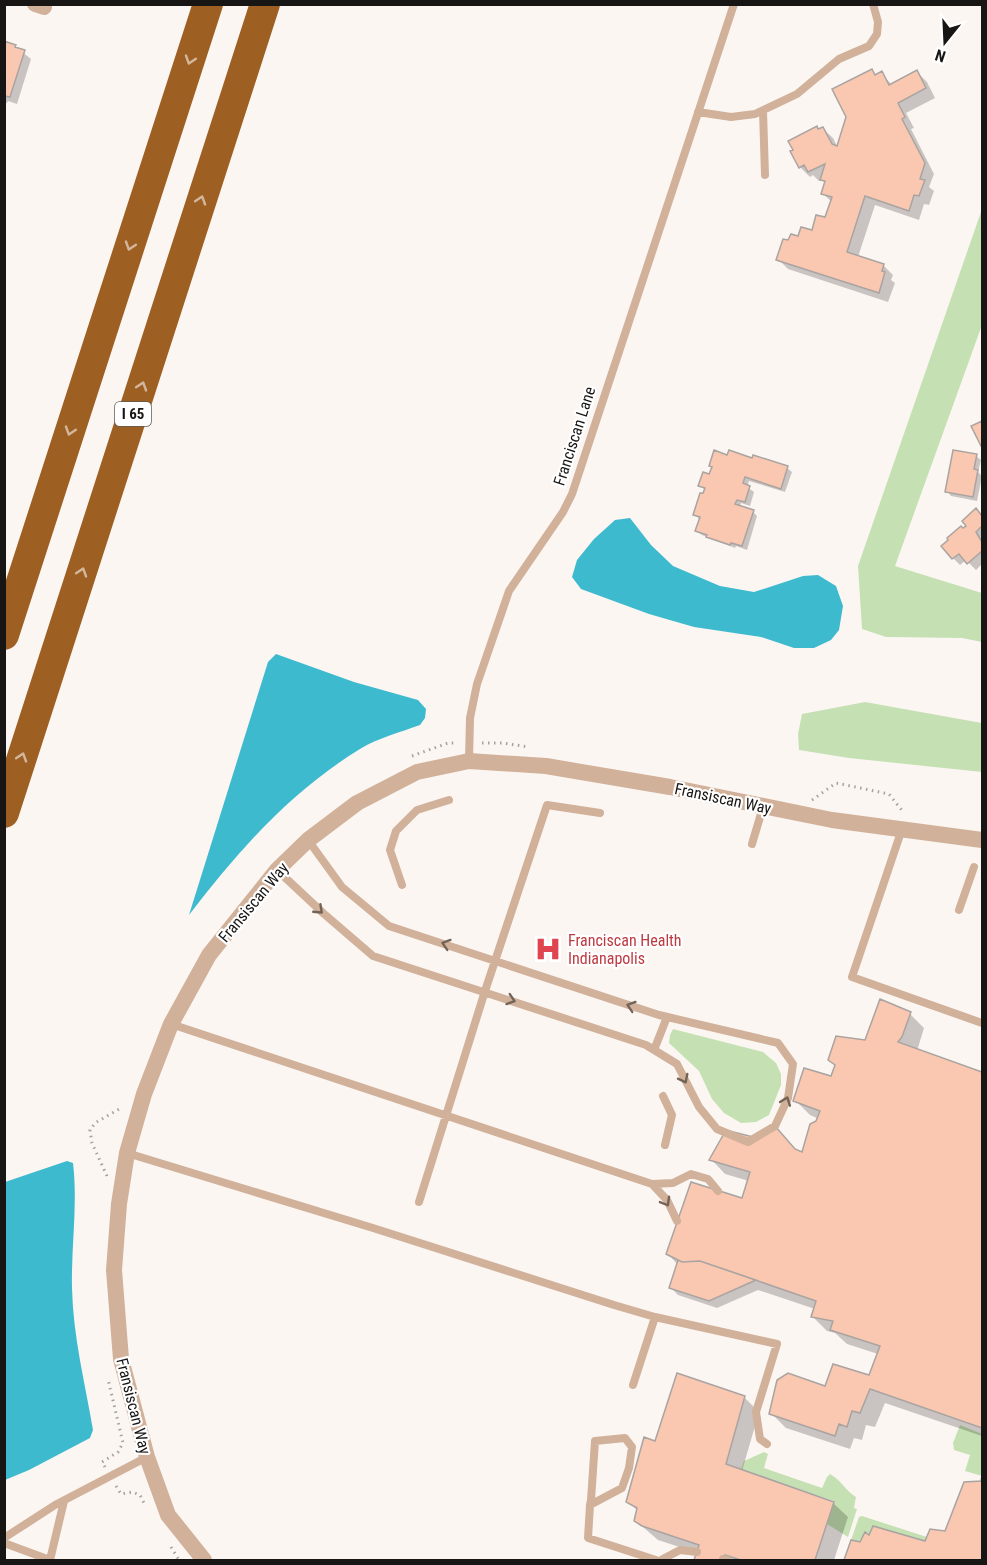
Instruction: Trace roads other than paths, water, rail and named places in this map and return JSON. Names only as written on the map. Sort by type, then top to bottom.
[{"type":"highway","points":[[4,635],[208,4]]},
{"type":"highway","name":"I 65","points":[[4,813],[264,4]]},
{"type":"street","name":"Fransiscan Way","points":[[204,1560],[168,1515],[147,1457],[121,1359],[114,1270],[119,1204],[127,1153],[144,1094],[171,1024],[209,955],[277,870],[308,840],[357,803],[417,772],[469,761],[546,766],[669,787],[763,807],[982,840]]},
{"type":"lane","name":"Franciscan Lane","points":[[469,761],[470,718],[477,684],[509,591],[563,512],[572,494],[734,4]]},
{"type":"lane","points":[[698,111],[730,117],[755,114],[797,94],[838,59],[869,46],[877,34],[878,22],[873,4]]},
{"type":"lane","points":[[763,111],[765,175]]},
{"type":"lane","points":[[402,885],[390,850],[396,831],[417,810],[449,800]]},
{"type":"lane","points":[[419,1202],[485,991],[547,805],[600,813]]},
{"type":"lane","points":[[752,844],[763,807]]},
{"type":"lane","points":[[902,829],[852,977],[982,1023]]},
{"type":"lane","points":[[277,870],[373,956],[646,1045],[677,1064],[699,1107],[717,1129],[748,1142],[775,1126],[788,1098],[793,1064],[778,1043],[667,1017],[389,926],[342,887],[308,840]]},
{"type":"lane","points":[[959,910],[974,867]]},
{"type":"lane","points":[[654,1050],[667,1017]]},
{"type":"lane","points":[[171,1024],[652,1184],[673,1184],[692,1174],[708,1179],[718,1191]]},
{"type":"lane","points":[[663,1096],[672,1115],[665,1145]]},
{"type":"lane","points":[[127,1153],[655,1317],[777,1344],[756,1412],[760,1439],[767,1444]]},
{"type":"lane","points":[[652,1184],[667,1200],[677,1221]]},
{"type":"lane","points":[[633,1385],[655,1317]]},
{"type":"lane","points":[[590,1505],[622,1488],[629,1468],[632,1447],[625,1438],[595,1442],[590,1505],[588,1538],[656,1560]]},
{"type":"lane","points":[[4,1538],[64,1501],[147,1457]]},
{"type":"lane","points":[[4,1543],[50,1560],[64,1501]]},
{"type":"lane","points":[[661,1560],[680,1550],[697,1552]]},
{"type":"water","points":[[630,518],[651,545],[673,566],[720,586],[754,592],[803,576],[818,575],[836,586],[843,606],[839,630],[831,640],[814,648],[794,648],[761,637],[694,627],[649,614],[581,589],[572,577],[577,560],[594,539],[615,520]]},
{"type":"water","points":[[276,654],[354,682],[418,700],[426,709],[425,718],[420,725],[382,738],[360,749],[311,784],[246,846],[189,915],[268,662]]},
{"type":"water","points":[[67,1161],[73,1163],[74,1179],[73,1306],[93,1430],[90,1438],[5,1480],[5,1182]]},
{"type":"place","name":"Franciscan Health Indianapolis","points":[[548,949]]}]
